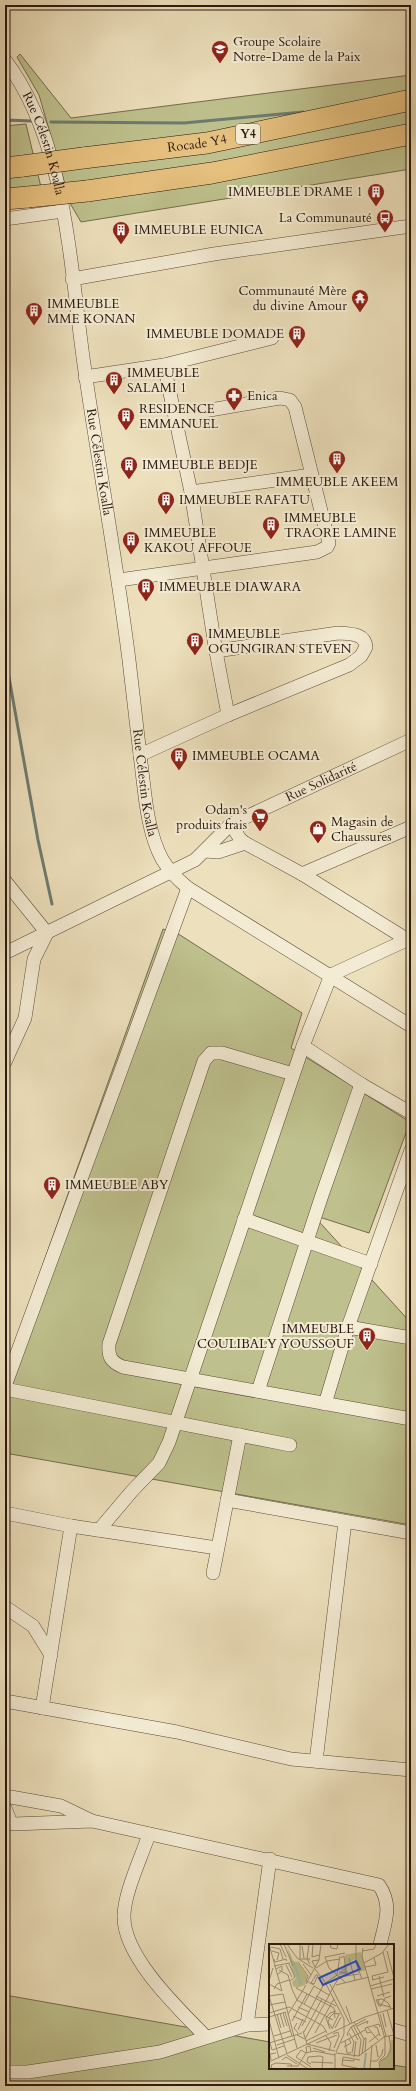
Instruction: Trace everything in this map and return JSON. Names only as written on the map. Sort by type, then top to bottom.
[{"type":"highway","name":"Rocade Y4","points":[[14,167],[207,143],[411,100]]},
{"type":"highway","name":"Y4","points":[[5,199],[88,191],[212,173],[411,134]]},
{"type":"street","name":"Rue Célestin Koalla","points":[[5,60],[19,78],[30,97],[50,154],[62,212],[86,377],[119,580],[145,797],[156,847],[170,872],[188,888],[331,975],[411,1026]]},
{"type":"street","points":[[5,219],[62,212]]},
{"type":"street","points":[[72,279],[214,254],[411,226]]},
{"type":"street","points":[[86,377],[164,365],[272,338]]},
{"type":"street","points":[[164,365],[191,492],[216,651],[228,715]]},
{"type":"street","points":[[119,580],[317,552],[327,547],[329,538],[311,475],[295,407],[290,400],[284,398],[174,416]]},
{"type":"street","points":[[191,492],[311,475]]},
{"type":"street","points":[[140,755],[228,715],[349,665],[361,656],[366,648],[365,642],[357,635],[338,633],[216,651]]},
{"type":"street","name":"Rue Solidarité","points":[[231,824],[411,740]]},
{"type":"street","points":[[5,953],[196,860],[231,824],[240,839],[245,843],[302,874],[410,940]]},
{"type":"street","points":[[302,874],[411,827]]},
{"type":"street","points":[[205,851],[218,852],[245,843]]},
{"type":"street","points":[[5,881],[47,933]]},
{"type":"street","points":[[5,1386],[188,888]]},
{"type":"street","points":[[5,1062],[25,1018],[34,959],[47,933]]},
{"type":"street","points":[[99,1530],[132,1491],[159,1463],[170,1442],[189,1380],[293,1074],[331,975],[410,940]]},
{"type":"street","points":[[303,1046],[361,1084],[411,1113]]},
{"type":"street","points":[[293,1074],[222,1053],[211,1053],[204,1061],[109,1344],[108,1354],[113,1363],[123,1367],[411,1419]]},
{"type":"street","points":[[258,1391],[306,1242],[361,1084]]},
{"type":"street","points":[[324,1404],[348,1327],[411,1150]]},
{"type":"street","points":[[244,1219],[371,1264]]},
{"type":"street","points":[[348,1327],[411,1338]]},
{"type":"street","points":[[5,1389],[290,1445]]},
{"type":"street","points":[[213,1573],[240,1435]]},
{"type":"street","points":[[227,1500],[411,1533]]},
{"type":"street","points":[[5,1513],[71,1526],[217,1548]]},
{"type":"street","points":[[316,1761],[345,1522]]},
{"type":"street","points":[[42,1708],[71,1526]]},
{"type":"street","points":[[5,1607],[33,1626],[51,1655]]},
{"type":"street","points":[[5,1701],[177,1732],[291,1759],[411,1770]]},
{"type":"street","points":[[5,1796],[61,1806],[92,1821],[270,1859],[379,1885],[385,1894],[388,1906],[380,1944]]},
{"type":"street","points":[[5,1808],[11,1823],[14,1824],[92,1821]]},
{"type":"street","points":[[149,1834],[129,1893],[124,1914],[124,1930],[131,1947],[168,1998],[206,2037]]},
{"type":"street","points":[[247,2025],[270,1859]]},
{"type":"street","points":[[5,2072],[28,2072],[160,2052],[247,2025],[269,2024]]},
{"type":"street","points":[[394,2030],[411,2035]]},
{"type":"green space","points":[[20,54],[71,118],[411,75],[411,169],[81,222],[71,205],[39,95],[17,57]]},
{"type":"green space","points":[[26,124],[45,204],[5,208],[5,126]]},
{"type":"green space","points":[[163,929],[180,935],[302,1013],[291,1048],[410,1122],[369,1233],[313,1215],[411,1323],[411,1525],[5,1453],[5,1370]]},
{"type":"green space","points":[[5,1995],[269,2042],[269,2069],[394,2069],[394,2065],[411,2068],[411,2086],[5,2086]]},
{"type":"waterway","points":[[51,122],[184,123],[303,112]]},
{"type":"waterway","points":[[5,120],[32,121]]},
{"type":"waterway","points":[[5,655],[38,840],[52,904]]},
{"type":"place","name":"Groupe Scolaire Notre-Dame de la Paix","points":[[220,64]]},
{"type":"place","name":"IMMEUBLE DRAME 1","points":[[376,207]]},
{"type":"place","name":"La Communauté","points":[[385,233]]},
{"type":"place","name":"IMMEUBLE EUNICA","points":[[121,245]]},
{"type":"place","name":"Communauté Mère du divine Amour","points":[[360,313]]},
{"type":"place","name":"IMMEUBLE MME KONAN","points":[[34,326]]},
{"type":"place","name":"IMMEUBLE DOMADE","points":[[297,349]]},
{"type":"place","name":"IMMEUBLE SALAMI 1","points":[[114,395]]},
{"type":"place","name":"Enica","points":[[234,411]]},
{"type":"place","name":"RESIDENCE EMMANUEL","points":[[126,431]]},
{"type":"place","name":"IMMEUBLE AKEEM","points":[[337,474]]},
{"type":"place","name":"IMMEUBLE BEDJE","points":[[129,480]]},
{"type":"place","name":"IMMEUBLE RAFATU","points":[[166,515]]},
{"type":"place","name":"IMMEUBLE TRAORE LAMINE","points":[[271,540]]},
{"type":"place","name":"IMMEUBLE KAKOU AFFOUE","points":[[131,555]]},
{"type":"place","name":"IMMEUBLE DIAWARA","points":[[146,602]]},
{"type":"place","name":"IMMEUBLE OGUNGIRAN STEVEN","points":[[195,656]]},
{"type":"place","name":"IMMEUBLE OCAMA","points":[[179,771]]},
{"type":"place","name":"Odam's produits frais","points":[[260,832]]},
{"type":"place","name":"Magasin de Chaussures","points":[[318,844]]},
{"type":"place","name":"IMMEUBLE ABY","points":[[52,1200]]},
{"type":"place","name":"IMMEUBLE COULIBALY YOUSSOUF","points":[[367,1351]]}]
